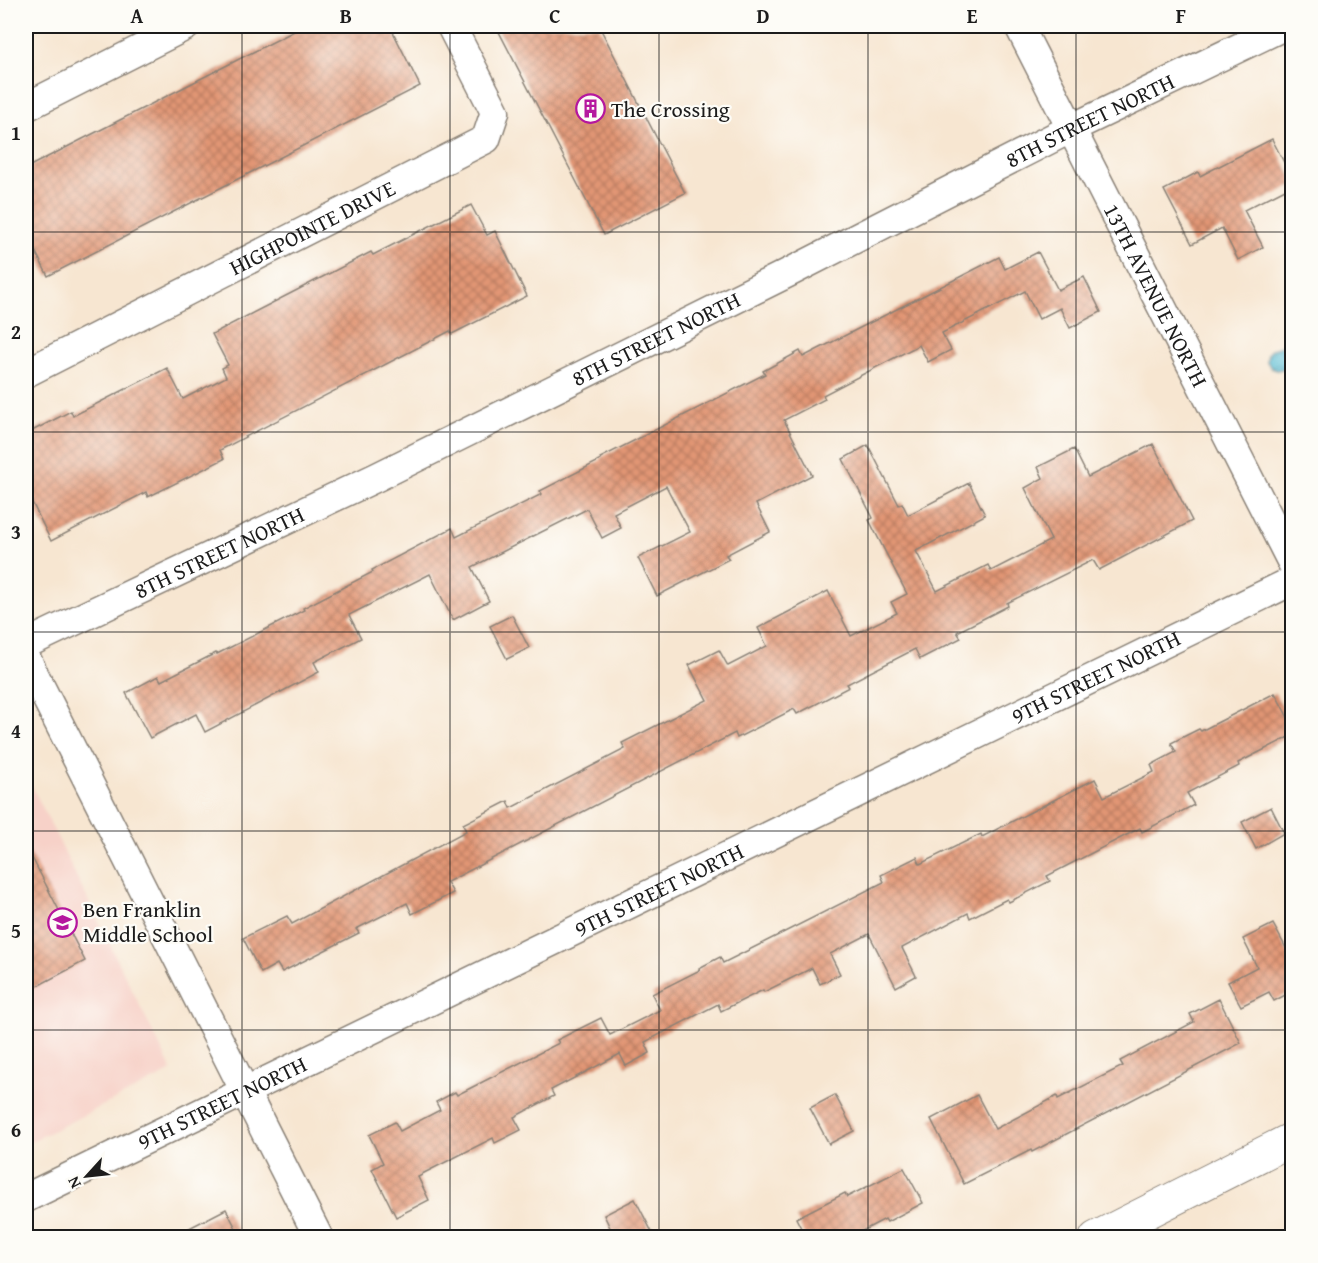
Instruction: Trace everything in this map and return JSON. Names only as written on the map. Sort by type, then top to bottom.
[{"type":"main road","points":[[1096,1238],[1293,1139]]},
{"type":"street","points":[[26,107],[186,26]]},
{"type":"street","name":"HIGHPOINTE DRIVE","points":[[26,373],[486,139],[495,112],[451,26]]},
{"type":"street","name":"13TH AVENUE NORTH","points":[[1019,26],[1293,563]]},
{"type":"street","name":"8TH STREET NORTH","points":[[26,644],[377,477],[782,277],[1071,128],[1284,26]]},
{"type":"street","name":"9TH STREET NORTH","points":[[26,1198],[1293,581]]},
{"type":"street","points":[[26,658],[319,1238]]},
{"type":"shaded area","name":"Ben Franklin Middle School","points":[[26,774],[172,1071],[26,1144]]},
{"type":"water","points":[[1292,343],[1292,367],[1277,370],[1271,368],[1267,361],[1268,353],[1272,349]]},
{"type":"building","points":[[304,26],[390,26],[420,86],[48,276],[26,233],[26,168]]},
{"type":"building","name":"The Crossing","points":[[496,26],[599,26],[685,193],[604,235]]},
{"type":"building","points":[[1272,139],[1293,180],[1293,185],[1244,210],[1263,247],[1238,260],[1222,228],[1192,244],[1164,190],[1198,172],[1200,176]]},
{"type":"building","points":[[471,205],[487,235],[495,231],[527,296],[452,334],[450,331],[220,450],[224,459],[148,497],[146,492],[51,541],[26,490],[26,434],[71,411],[73,416],[167,368],[183,399],[226,377],[222,368],[228,365],[212,334],[371,252],[373,255]]},
{"type":"building","points":[[1038,252],[1058,290],[1084,277],[1101,312],[1070,328],[1060,308],[1039,319],[1025,291],[942,333],[951,350],[928,362],[919,345],[823,395],[825,399],[784,420],[812,475],[756,504],[770,532],[726,555],[729,559],[657,596],[638,558],[690,532],[666,486],[614,513],[621,528],[602,538],[587,509],[472,567],[489,601],[453,620],[430,574],[349,615],[361,638],[314,662],[319,672],[205,732],[196,714],[150,738],[126,693],[158,676],[161,681],[304,610],[303,608],[452,528],[456,537],[542,494],[540,491],[765,374],[763,371],[800,351],[803,357],[999,257],[1005,269]]},
{"type":"building","points":[[1153,444],[1192,521],[1099,570],[1093,560],[1007,603],[1008,606],[957,632],[961,638],[920,659],[915,649],[847,684],[849,687],[797,714],[794,709],[737,738],[735,733],[447,882],[453,893],[412,914],[407,903],[356,929],[359,933],[282,972],[277,964],[261,973],[243,938],[287,916],[292,924],[466,831],[463,824],[508,801],[511,808],[625,749],[622,743],[707,700],[689,665],[719,650],[728,666],[767,646],[758,628],[828,591],[851,636],[897,613],[891,602],[907,594],[869,520],[873,518],[843,459],[868,445],[899,505],[902,503],[908,515],[969,483],[985,515],[916,551],[937,591],[988,565],[991,571],[1051,540],[1025,488],[1043,478],[1038,467],[1074,449],[1088,477]]},
{"type":"building","points":[[512,615],[529,648],[507,659],[490,626]]},
{"type":"building","points":[[1275,693],[1293,727],[1293,735],[1238,763],[1239,766],[1187,793],[1194,805],[1142,832],[1140,828],[1047,876],[1050,881],[1009,902],[1007,899],[970,918],[968,913],[902,948],[916,976],[896,987],[869,934],[830,954],[840,974],[820,984],[812,968],[721,1011],[718,1004],[645,1042],[650,1053],[626,1066],[620,1054],[551,1090],[554,1096],[514,1117],[521,1130],[495,1143],[493,1138],[418,1177],[429,1200],[396,1217],[372,1169],[383,1163],[369,1135],[395,1122],[400,1131],[440,1110],[436,1102],[455,1092],[457,1095],[559,1043],[557,1040],[601,1018],[610,1035],[660,1010],[652,994],[700,970],[699,968],[720,957],[723,963],[884,882],[881,875],[917,857],[920,864],[981,834],[982,837],[1095,779],[1104,797],[1154,772],[1151,765],[1176,752],[1171,743],[1199,729],[1201,731]]},
{"type":"building","points":[[1271,807],[1284,833],[1256,849],[1242,822]]},
{"type":"building","points":[[26,846],[85,961],[26,992]]},
{"type":"building","points":[[1273,924],[1293,961],[1293,991],[1274,1001],[1269,992],[1241,1006],[1228,982],[1257,967],[1243,939]]},
{"type":"building","points":[[1219,999],[1241,1043],[1032,1152],[1031,1150],[964,1184],[931,1119],[977,1095],[995,1129],[1057,1096],[1058,1099],[1123,1066],[1120,1061],[1194,1022],[1190,1014]]},
{"type":"building","points":[[835,1095],[854,1131],[829,1144],[810,1108]]},
{"type":"building","points":[[904,1168],[923,1203],[849,1238],[806,1238],[796,1218],[845,1193],[847,1197]]},
{"type":"building","points":[[635,1199],[655,1238],[615,1238],[604,1215]]},
{"type":"building","points":[[226,1209],[241,1238],[170,1238]]},
{"type":"place","name":"The Crossing","points":[[590,109]]},
{"type":"place","name":"Ben Franklin Middle School","points":[[62,922]]}]
